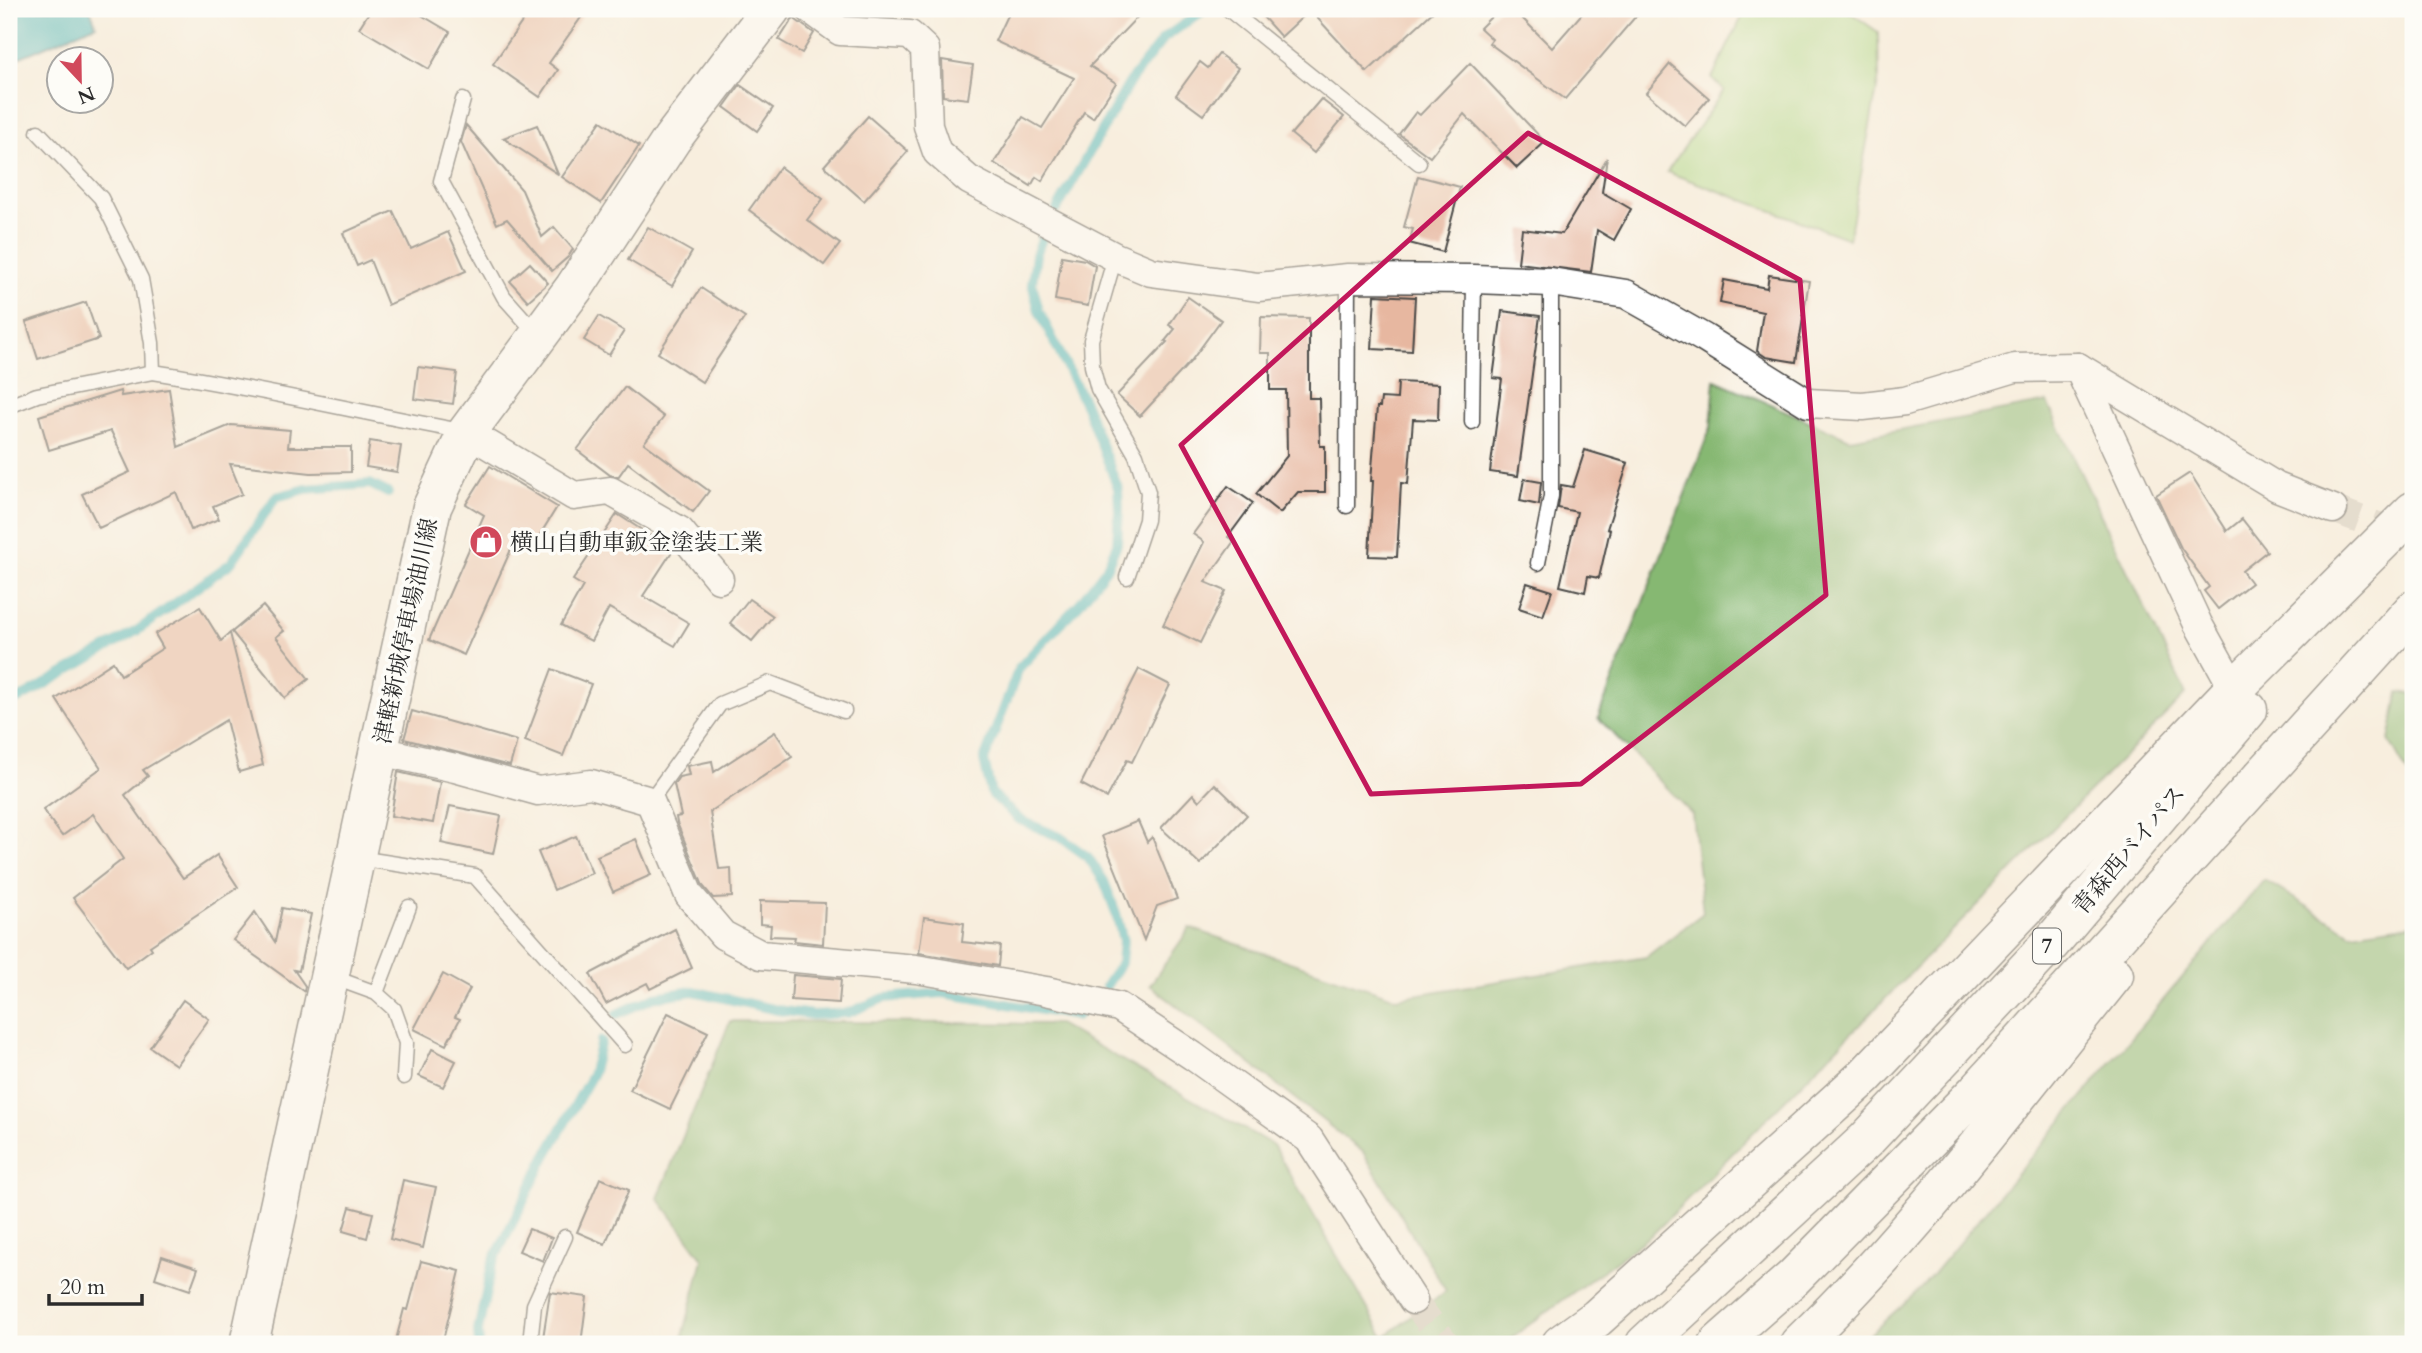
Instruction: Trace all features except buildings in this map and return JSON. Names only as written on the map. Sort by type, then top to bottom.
[{"type":"main road","name":"津軽新城停車場油川線","points":[[249,1344],[432,507],[467,432],[574,288],[672,139],[771,9]]},
{"type":"main road","points":[[1561,1344],[1597,1318],[1864,1077],[2234,689],[2413,513]]},
{"type":"main road","name":"青森西バイパス","points":[[1645,1344],[1866,1140],[2050,943],[2413,513]]},
{"type":"main road","name":"青森西バイパス","points":[[1718,1344],[1793,1278],[1975,1093],[2413,610]]},
{"type":"main road","points":[[1799,1344],[1833,1311],[1944,1186],[2162,915],[2322,708]]},
{"type":"street","points":[[810,9],[839,31],[910,35],[925,49],[928,126],[937,152],[969,180],[1115,257],[1151,272],[1258,287],[1348,278],[1474,279],[1551,282],[1626,294],[1808,402],[1863,406],[1905,401],[2015,368],[2078,367],[2277,487],[2333,509]]},
{"type":"street","points":[[2078,367],[2198,624],[2234,689]]},
{"type":"street","points":[[467,432],[575,496],[610,491],[680,530],[719,579]]},
{"type":"street","points":[[380,751],[538,791],[591,784],[650,802],[689,895],[723,935],[761,955],[916,969],[1046,991],[1119,1007],[1309,1139],[1413,1300]]},
{"type":"lane","points":[[1228,9],[1419,163]]},
{"type":"lane","points":[[464,100],[441,181],[504,297],[538,336]]},
{"type":"lane","points":[[38,132],[101,198],[141,279],[152,343],[153,372]]},
{"type":"lane","points":[[1115,257],[1091,340],[1092,366],[1098,389],[1136,455],[1148,492],[1146,520],[1127,578]]},
{"type":"lane","points":[[1346,506],[1348,278]]},
{"type":"lane","points":[[1472,422],[1474,279]]},
{"type":"lane","points":[[1538,563],[1551,496],[1551,282]]},
{"type":"lane","points":[[9,406],[37,395],[153,372],[222,383],[467,432]]},
{"type":"lane","points":[[650,802],[720,704],[770,682],[844,711]]},
{"type":"lane","points":[[357,858],[475,876],[625,1045]]},
{"type":"lane","points":[[376,993],[409,907]]},
{"type":"lane","points":[[330,977],[376,993],[394,1009],[406,1043],[404,1077]]},
{"type":"lane","points":[[530,1344],[534,1305],[565,1237]]},
{"type":"highlighted area","points":[[1528,133],[1800,280],[1826,595],[1581,784],[1371,794],[1181,445]]},
{"type":"green space","points":[[1746,9],[1845,9],[1878,32],[1879,77],[1849,239],[1667,172],[1724,90],[1712,78]]},
{"type":"green space","points":[[1715,380],[1850,439],[2047,402],[2186,694],[1654,1233],[1503,1344],[681,1344],[703,1259],[658,1198],[730,1021],[1058,1024],[1273,1145],[1384,1337],[1446,1291],[1363,1152],[1150,985],[1190,928],[1396,998],[1646,957],[1703,913],[1692,814],[1598,718],[1711,427]]},
{"type":"green space","points":[[2399,692],[2413,694],[2413,783],[2389,740]]},
{"type":"green space","points":[[2264,880],[2351,933],[2413,924],[2413,1344],[1859,1344],[1922,1287]]},
{"type":"water","points":[[9,9],[90,9],[96,25],[9,62]]},
{"type":"waterway","points":[[1057,209],[1131,80],[1164,38],[1206,9]]},
{"type":"waterway","points":[[1044,233],[1036,255],[1032,283],[1039,311],[1086,406],[1118,488],[1117,544],[1106,569],[1080,603],[1019,668],[984,760],[991,793],[1020,820],[1060,837],[1088,857],[1104,881],[1123,941],[1121,963],[1106,986]]},
{"type":"waterway","points":[[9,703],[138,630],[231,563],[276,497],[306,489],[370,484],[388,493]]},
{"type":"waterway","points":[[617,1014],[655,997],[693,991],[777,1010],[813,1015],[848,1013],[884,998],[943,993],[1076,1016],[1082,1011]]},
{"type":"waterway","points":[[479,1344],[478,1331],[492,1264],[546,1156],[592,1075],[601,1041]]},
{"type":"tunnel","points":[[2333,509],[2413,539]]},
{"type":"tunnel","points":[[1413,1300],[1446,1344]]},
{"type":"place","name":"横山自動車鈑金塗装工業","points":[[486,542]]}]
